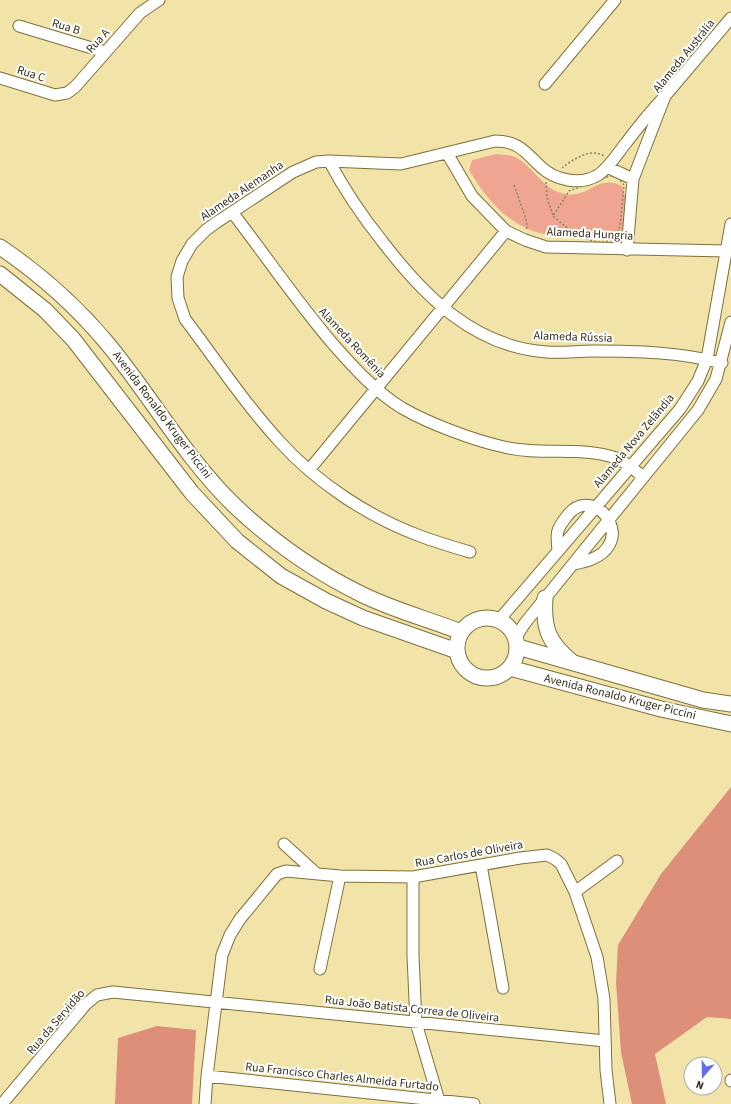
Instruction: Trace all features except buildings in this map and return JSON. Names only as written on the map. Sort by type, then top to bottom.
[{"type":"main road","name":"Avenida Ronaldo Kruger Piccini","points":[[0,246],[59,292],[107,343],[193,459],[233,504],[265,534],[302,560],[361,594],[461,632]]},
{"type":"main road","name":"Avenida Ronaldo Kruger Piccini","points":[[0,274],[45,310],[73,339],[192,493],[238,541],[281,576],[326,601],[363,618],[457,651]]},
{"type":"main road","points":[[545,598],[547,630],[551,640],[557,649],[575,664]]},
{"type":"main road","points":[[485,618],[499,620],[512,630],[517,642],[517,655],[510,668],[502,674],[493,677],[479,676],[466,669],[460,661],[457,651],[461,632],[471,622],[478,619],[485,618]]},
{"type":"main road","name":"Avenida Ronaldo Kruger Piccini","points":[[517,642],[575,664],[703,700],[731,704]]},
{"type":"main road","name":"Avenida Ronaldo Kruger Piccini","points":[[510,668],[661,709],[731,724]]},
{"type":"street","name":"Rua A","points":[[55,96],[67,93],[75,87],[140,13],[159,0]]},
{"type":"street","points":[[545,84],[615,0]]},
{"type":"street","name":"Alameda Austrália","points":[[627,250],[633,179],[665,96],[727,32],[731,18]]},
{"type":"street","name":"Rua B","points":[[19,26],[105,52]]},
{"type":"street","name":"Rua C","points":[[0,78],[55,96]]},
{"type":"street","name":"Alameda Alemanha","points":[[470,552],[419,536],[378,516],[336,491],[309,470],[280,443],[254,412],[185,319],[178,298],[177,277],[182,261],[192,244],[206,230],[293,172],[316,162],[329,161],[401,164],[495,141],[509,141],[519,146],[548,174],[561,179],[580,181],[597,176],[608,167],[650,112],[665,96]]},
{"type":"street","name":"Alameda Hungria","points":[[447,153],[472,196],[506,230],[528,241],[546,247],[726,251]]},
{"type":"street","name":"Alameda Rússia","points":[[329,161],[338,179],[371,227],[406,272],[442,308],[462,323],[493,338],[519,347],[547,352],[668,353],[707,359],[722,363]]},
{"type":"street","points":[[608,167],[633,179]]},
{"type":"street","name":"Alameda Romênia","points":[[232,212],[309,316],[350,364],[376,389],[402,408],[461,434],[498,445],[554,453],[593,453],[616,458],[631,466],[643,477]]},
{"type":"street","name":"Alameda Nova Zelãndia","points":[[499,620],[680,409],[698,381],[707,359],[731,224]]},
{"type":"street","points":[[309,470],[506,230]]},
{"type":"street","points":[[517,642],[545,598],[698,410],[716,379],[722,363],[731,322]]},
{"type":"street","points":[[558,550],[556,535],[558,528],[570,512],[579,506],[588,505],[596,507],[609,519],[613,531],[611,542],[606,550],[588,562],[573,564]]},
{"type":"street","points":[[284,844],[316,874]]},
{"type":"street","name":"Rua Carlos de Oliveira","points":[[218,1002],[222,955],[230,935],[240,919],[281,872],[340,876],[413,877],[520,858],[547,855],[555,858],[561,864],[575,892],[597,957],[604,999],[605,1041],[610,1104]]},
{"type":"street","points":[[575,892],[617,861]]},
{"type":"street","points":[[481,865],[503,988]]},
{"type":"street","points":[[320,969],[340,876]]},
{"type":"street","points":[[413,877],[413,956],[416,1023],[440,1102]]},
{"type":"street","name":"Rua da Servidão","points":[[2,1104],[86,1004],[97,995],[113,992],[218,1002]]},
{"type":"street","points":[[206,1104],[207,1076],[218,1002]]},
{"type":"street","name":"Rua João Batista Correa de Oliveira","points":[[218,1002],[605,1041]]},
{"type":"street","name":"Rua Francisco Charles Almeida Furtado","points":[[207,1076],[440,1102],[474,1104]]},
{"type":"path","points":[[616,176],[624,186],[620,226],[615,238],[608,241],[594,241],[583,238],[553,216],[553,213],[569,191],[600,179],[616,176]]},
{"type":"path","points":[[514,185],[526,219],[528,241]]},
{"type":"shaded area","points":[[497,154],[515,157],[548,186],[561,193],[579,193],[606,183],[613,183],[622,186],[625,196],[624,228],[614,237],[568,236],[543,234],[519,224],[509,218],[491,201],[469,170],[472,160]]},
{"type":"shaded area","points":[[731,787],[731,1019],[707,1017],[655,1054],[666,1104],[632,1104],[621,1052],[616,982],[618,945],[661,874]]},
{"type":"shaded area","points":[[157,1026],[196,1030],[192,1104],[115,1104],[118,1038]]}]
